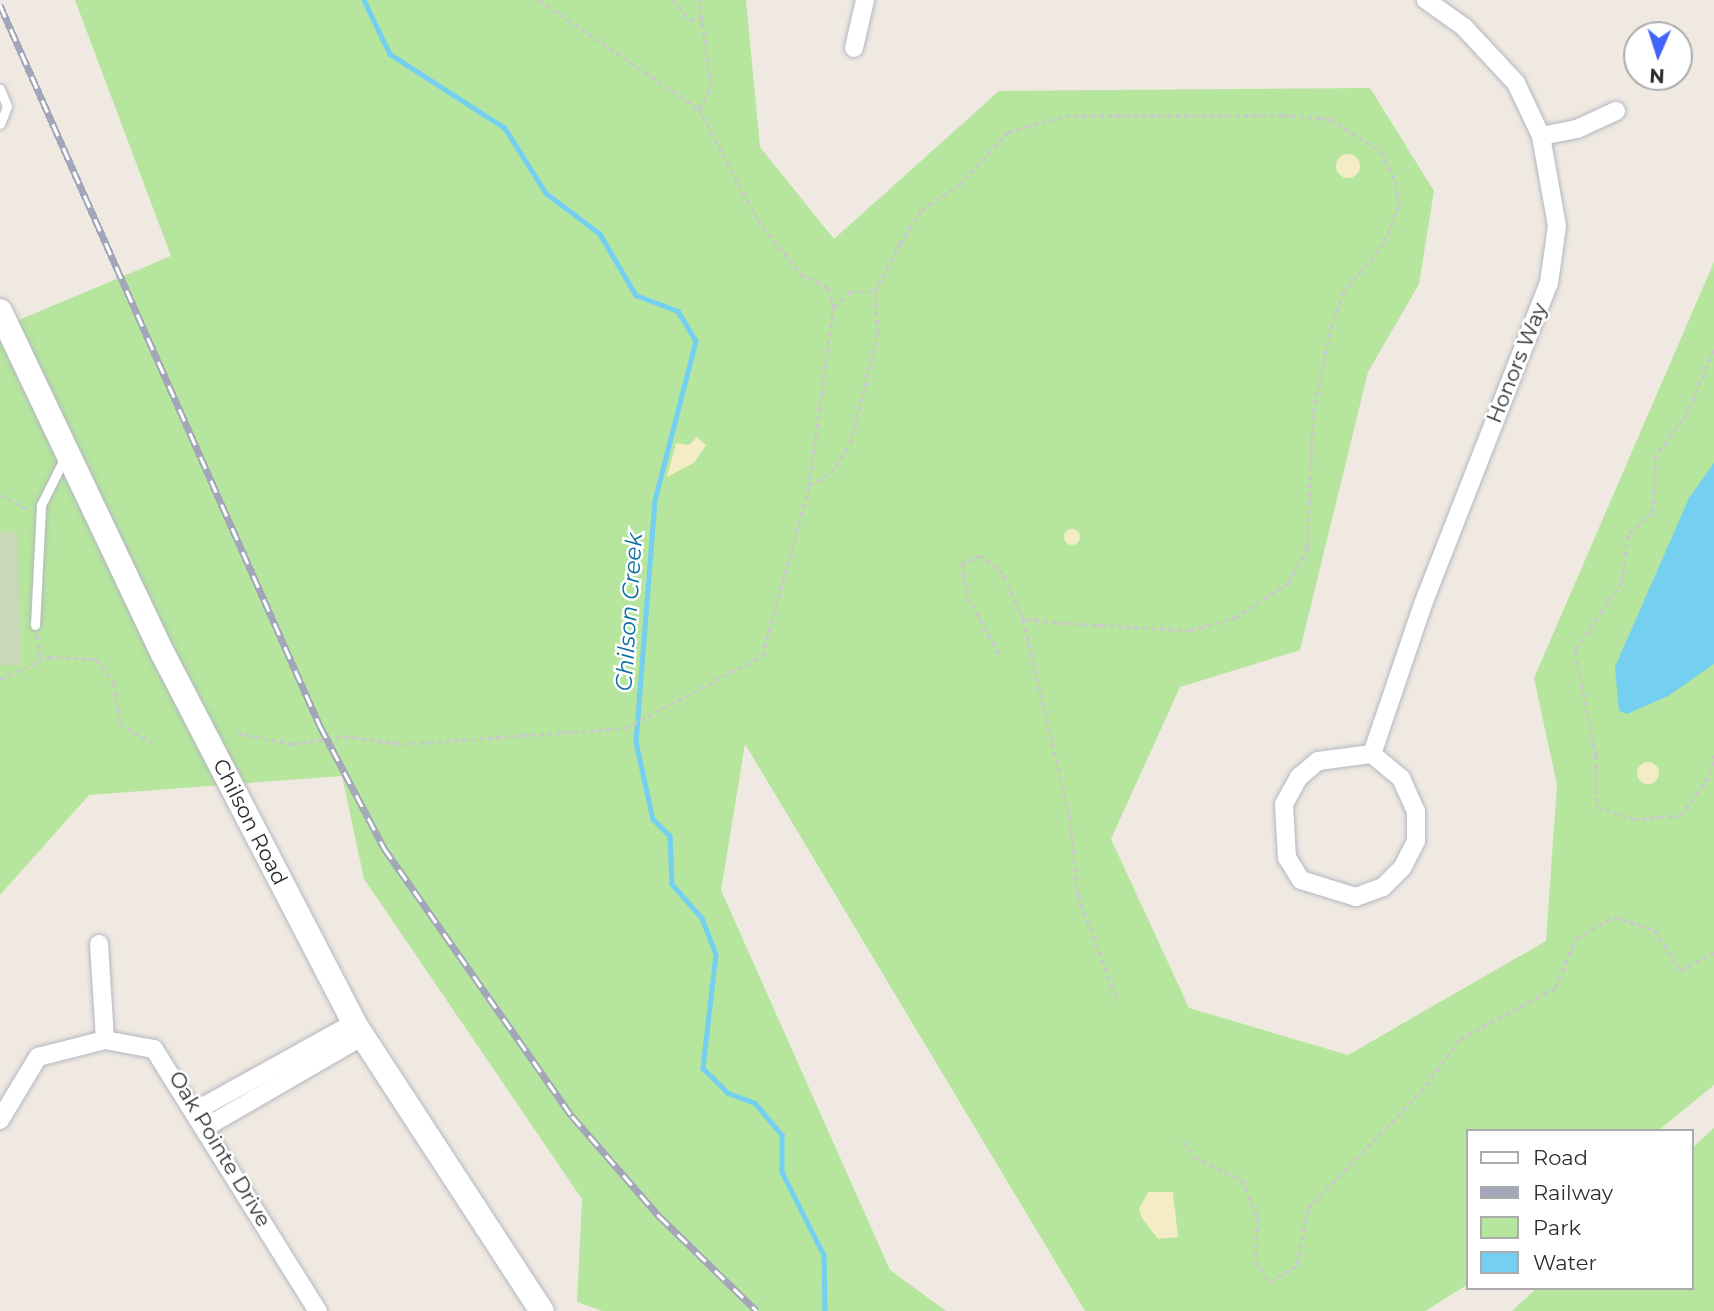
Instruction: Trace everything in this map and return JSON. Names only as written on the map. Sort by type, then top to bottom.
[{"type":"main road","name":"Chilson Road","points":[[0,311],[66,456],[358,1029],[542,1311]]},
{"type":"street","points":[[854,48],[865,0]]},
{"type":"street","name":"Honors Way","points":[[1372,754],[1423,604],[1549,283],[1556,226],[1541,136],[1496,57],[1426,0]]},
{"type":"street","points":[[1541,136],[1577,129],[1616,111]]},
{"type":"street","points":[[1372,754],[1401,778],[1416,811],[1416,841],[1402,868],[1383,887],[1356,897],[1301,880],[1287,858],[1284,804],[1318,761],[1372,754]]},
{"type":"street","points":[[99,944],[105,1040]]},
{"type":"street","points":[[197,1110],[358,1029]]},
{"type":"street","points":[[206,1126],[358,1029]]},
{"type":"street","name":"Oak Pointe Drive","points":[[0,1121],[38,1057],[105,1040],[154,1049],[197,1110],[318,1311]]},
{"type":"lane","points":[[0,89],[7,106],[0,124]]},
{"type":"lane","points":[[35,625],[41,517],[49,479],[66,456]]},
{"type":"path","points":[[237,733],[293,744],[344,736],[403,744],[625,728],[762,656],[809,485],[834,306],[828,288],[801,274],[758,220],[699,109],[539,0]]},
{"type":"path","points":[[673,0],[690,20],[702,19]]},
{"type":"path","points":[[699,0],[710,87],[699,109]]},
{"type":"path","points":[[809,485],[831,473],[850,444],[878,333],[874,292],[921,210],[959,185],[983,152],[1008,131],[1065,116],[1214,113],[1330,120],[1381,151],[1396,181],[1399,206],[1384,244],[1344,292],[1330,333],[1313,415],[1308,548],[1289,583],[1236,618],[1190,631],[1023,619]]},
{"type":"path","points":[[834,306],[850,292],[874,292]]},
{"type":"path","points":[[1714,350],[1687,414],[1656,456],[1653,513],[1628,535],[1622,582],[1575,651],[1596,755],[1597,807],[1633,820],[1680,816],[1710,775],[1714,755]]},
{"type":"path","points":[[0,495],[41,517]]},
{"type":"path","points":[[1000,656],[968,597],[962,564],[981,556],[1003,574],[1023,619],[1070,816],[1077,896],[1118,1001]]},
{"type":"path","points":[[35,625],[40,660]]},
{"type":"path","points":[[0,679],[40,660],[96,659],[114,683],[120,724],[153,743]]},
{"type":"path","points":[[1183,1141],[1194,1157],[1242,1180],[1258,1218],[1256,1261],[1270,1282],[1297,1265],[1308,1208],[1385,1125],[1421,1092],[1460,1039],[1555,988],[1576,938],[1614,918],[1655,930],[1680,970],[1714,953]]},
{"type":"green space","points":[[75,0],[746,0],[760,147],[834,239],[999,91],[1370,88],[1434,191],[1419,284],[1368,372],[1300,650],[1180,687],[1111,839],[1189,1008],[1348,1055],[1546,941],[1557,785],[1534,678],[1714,262],[1714,1085],[1660,1129],[1466,1129],[1466,1286],[1425,1311],[1085,1311],[745,744],[721,890],[890,1270],[946,1311],[602,1311],[577,1302],[582,1199],[364,879],[342,776],[89,795],[0,895],[0,328],[171,256]]},
{"type":"green space","points":[[17,531],[22,665],[0,665],[0,532]]},
{"type":"green space","points":[[1714,1128],[1714,1311],[1512,1311],[1535,1290],[1693,1290],[1693,1147]]},
{"type":"sand","points":[[1348,154],[1359,161],[1360,166],[1353,177],[1348,178],[1337,171],[1336,166],[1343,155]]},
{"type":"sand","points":[[697,437],[706,445],[694,463],[667,477],[676,443],[689,445]]},
{"type":"sand","points":[[1069,529],[1075,529],[1080,537],[1078,543],[1069,545],[1064,540],[1064,534]]},
{"type":"sand","points":[[1644,762],[1652,762],[1659,769],[1659,777],[1652,784],[1644,784],[1637,777],[1637,769]]},
{"type":"sand","points":[[1148,1192],[1173,1192],[1178,1237],[1158,1239],[1142,1218],[1139,1209]]},
{"type":"water","points":[[1714,463],[1714,664],[1668,696],[1627,714],[1619,711],[1615,667],[1689,498]]},
{"type":"waterway","name":"Chilson Creek","points":[[364,0],[390,54],[505,128],[546,193],[600,234],[636,295],[678,311],[696,341],[655,501],[636,742],[653,819],[670,836],[672,884],[702,918],[716,954],[703,1068],[728,1093],[755,1103],[782,1135],[782,1172],[824,1255],[825,1311]]},
{"type":"railway","points":[[0,5],[320,726],[384,848],[572,1116],[659,1216],[757,1311]]}]
